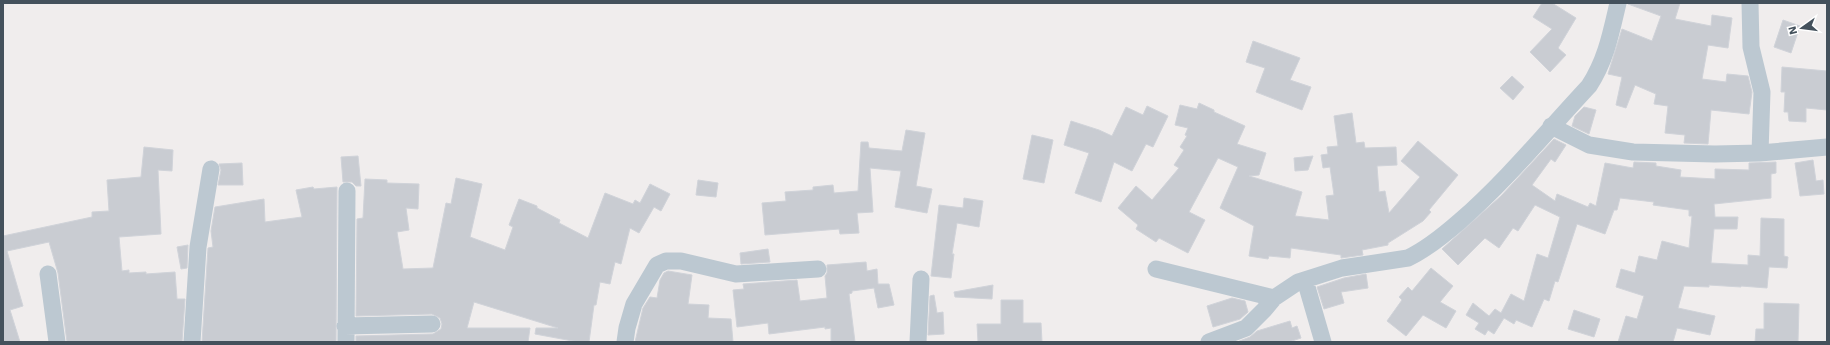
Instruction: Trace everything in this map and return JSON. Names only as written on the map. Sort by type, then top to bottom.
[{"type":"street","points":[[1209,342],[1246,328],[1274,298],[1298,282],[1342,268],[1408,258],[1418,254],[1445,233],[1487,197],[1589,86],[1606,53],[1618,3]]},
{"type":"street","points":[[1750,3],[1750,47],[1762,92],[1760,153]]},
{"type":"street","points":[[1551,126],[1589,145],[1633,152],[1716,154],[1760,153],[1827,147]]},
{"type":"street","points":[[192,342],[198,247],[211,169]]},
{"type":"street","points":[[347,191],[346,334],[432,324]]},
{"type":"street","points":[[625,342],[627,328],[634,304],[656,265],[666,261],[681,261],[736,274],[818,269]]},
{"type":"street","points":[[1156,268],[1274,298]]},
{"type":"street","points":[[48,274],[58,342]]},
{"type":"street","points":[[918,342],[921,279]]},
{"type":"street","points":[[1305,280],[1323,342]]},
{"type":"building","points":[[1542,3],[1552,3],[1576,18],[1558,48],[1566,55],[1550,72],[1530,52],[1552,29],[1533,17]]},
{"type":"building","points":[[1628,3],[1680,3],[1675,19],[1711,26],[1712,15],[1732,18],[1728,48],[1708,45],[1702,79],[1726,82],[1727,74],[1748,76],[1752,92],[1749,114],[1711,110],[1708,144],[1684,143],[1685,135],[1665,133],[1668,106],[1654,104],[1656,94],[1635,85],[1626,108],[1616,105],[1622,77],[1608,74],[1622,29],[1652,41],[1661,16]]},
{"type":"building","points":[[1783,20],[1800,26],[1791,53],[1774,47]]},
{"type":"building","points":[[1253,41],[1300,58],[1290,80],[1311,87],[1302,110],[1256,92],[1265,68],[1246,62]]},
{"type":"building","points":[[1782,67],[1827,71],[1827,110],[1806,108],[1806,122],[1789,121],[1788,112],[1784,112],[1785,92],[1781,92]]},
{"type":"building","points":[[1512,76],[1524,87],[1513,100],[1500,88]]},
{"type":"building","points":[[1199,103],[1214,110],[1214,112],[1245,126],[1237,144],[1266,153],[1259,175],[1249,176],[1302,192],[1295,216],[1329,220],[1326,196],[1334,195],[1330,167],[1323,168],[1321,155],[1328,154],[1327,147],[1338,146],[1334,116],[1352,113],[1356,143],[1364,142],[1365,148],[1396,147],[1397,165],[1377,166],[1379,192],[1385,191],[1389,213],[1420,177],[1401,161],[1418,141],[1458,175],[1429,210],[1431,212],[1423,221],[1388,243],[1388,245],[1362,250],[1363,255],[1341,258],[1341,255],[1291,248],[1290,258],[1269,256],[1268,259],[1249,256],[1254,226],[1220,208],[1238,167],[1218,158],[1189,212],[1205,220],[1188,253],[1159,238],[1156,242],[1136,229],[1138,225],[1118,208],[1136,186],[1152,200],[1179,168],[1174,165],[1184,150],[1180,147],[1187,136],[1185,135],[1188,128],[1175,125],[1180,105],[1197,109]]},
{"type":"building","points":[[1147,106],[1168,116],[1153,147],[1146,144],[1132,171],[1114,162],[1101,202],[1075,193],[1089,153],[1064,145],[1071,121],[1112,136],[1126,107],[1143,115]]},
{"type":"building","points":[[1584,107],[1596,110],[1589,134],[1572,126],[1575,116]]},
{"type":"building","points":[[906,130],[925,133],[916,186],[932,189],[927,213],[895,207],[901,171],[870,168],[873,212],[857,213],[859,233],[840,234],[839,229],[765,235],[762,203],[786,201],[785,192],[813,190],[813,187],[833,185],[834,193],[858,191],[861,142],[868,142],[869,148],[902,151]]},
{"type":"building","points":[[1032,135],[1053,140],[1044,183],[1023,179]]},
{"type":"building","points":[[1554,139],[1566,145],[1555,162],[1551,159],[1532,185],[1555,201],[1557,194],[1588,207],[1590,203],[1596,206],[1605,163],[1633,168],[1634,162],[1656,163],[1656,166],[1681,170],[1680,177],[1715,179],[1715,169],[1749,170],[1749,163],[1776,162],[1776,173],[1771,174],[1771,198],[1714,204],[1715,217],[1738,217],[1737,229],[1714,229],[1711,263],[1748,265],[1748,255],[1760,256],[1761,218],[1784,219],[1784,256],[1788,257],[1787,268],[1769,267],[1767,288],[1709,285],[1709,287],[1684,286],[1678,308],[1715,316],[1710,335],[1677,328],[1673,342],[1618,342],[1626,316],[1637,319],[1644,296],[1616,287],[1621,269],[1635,273],[1639,256],[1657,260],[1662,241],[1689,248],[1692,216],[1689,216],[1689,210],[1653,205],[1654,202],[1620,198],[1617,210],[1614,210],[1605,234],[1577,224],[1558,282],[1555,281],[1549,301],[1544,299],[1532,327],[1516,320],[1514,324],[1504,318],[1494,334],[1488,330],[1485,335],[1475,329],[1479,323],[1466,315],[1473,303],[1489,316],[1495,309],[1501,313],[1511,294],[1524,301],[1537,254],[1548,258],[1560,217],[1535,205],[1518,231],[1513,228],[1499,248],[1485,238],[1458,265],[1442,249],[1501,196]]},
{"type":"building","points":[[144,147],[173,150],[172,171],[158,170],[161,234],[119,237],[122,271],[129,270],[129,273],[146,272],[146,274],[175,272],[177,299],[185,299],[182,342],[67,342],[58,273],[49,242],[7,251],[23,306],[10,310],[20,342],[3,342],[3,236],[92,217],[92,212],[109,211],[107,180],[141,177]]},
{"type":"building","points":[[358,156],[361,186],[356,186],[352,182],[343,182],[341,157]]},
{"type":"building","points":[[1313,156],[1308,170],[1295,171],[1294,158]]},
{"type":"building","points":[[1813,160],[1816,181],[1823,180],[1824,194],[1800,196],[1795,163]]},
{"type":"building","points":[[242,163],[243,185],[218,185],[221,170],[219,164]]},
{"type":"building","points":[[456,178],[482,184],[470,237],[505,250],[513,227],[509,225],[519,199],[537,206],[537,208],[560,220],[559,223],[588,238],[605,193],[633,204],[635,200],[640,203],[650,184],[670,194],[661,211],[654,207],[639,233],[630,228],[621,264],[615,262],[610,284],[600,282],[596,305],[594,305],[589,342],[578,342],[535,334],[536,328],[558,328],[474,302],[467,328],[530,328],[528,342],[356,342],[356,336],[433,334],[441,329],[442,324],[440,318],[432,314],[356,316],[357,219],[363,218],[365,179],[387,180],[387,183],[419,184],[418,209],[406,208],[409,230],[397,232],[403,269],[433,268],[446,203],[451,204]]},
{"type":"building","points":[[698,180],[718,183],[716,197],[696,195]]},
{"type":"building","points":[[313,187],[314,189],[337,187],[336,342],[202,342],[208,248],[213,247],[211,231],[215,207],[264,199],[265,222],[302,217],[296,190]]},
{"type":"building","points":[[964,198],[983,201],[979,227],[957,223],[952,254],[954,254],[951,278],[931,276],[939,205],[963,208]]},
{"type":"building","points":[[188,245],[187,268],[181,269],[177,247]]},
{"type":"building","points":[[768,249],[770,262],[741,264],[740,253]]},
{"type":"building","points":[[866,262],[867,271],[877,269],[878,284],[889,284],[894,305],[878,308],[874,288],[852,291],[852,293],[849,294],[855,342],[831,342],[831,328],[825,329],[825,327],[769,334],[768,323],[737,327],[733,290],[744,289],[743,284],[797,280],[800,301],[827,298],[825,276],[827,273],[827,265]]},
{"type":"building","points":[[1431,268],[1453,286],[1440,302],[1456,311],[1446,328],[1423,315],[1406,336],[1387,321],[1402,300],[1399,297],[1408,287],[1412,291]]},
{"type":"building","points":[[668,271],[692,275],[688,304],[709,305],[708,318],[731,319],[733,342],[635,342],[643,308],[650,297],[657,298],[660,280],[664,273]]},
{"type":"building","points":[[1366,274],[1368,288],[1341,292],[1344,303],[1324,309],[1317,287],[1344,278]]},
{"type":"building","points":[[993,285],[992,299],[955,297],[954,292]]},
{"type":"building","points":[[934,295],[937,313],[943,312],[944,334],[928,335],[930,296]]},
{"type":"building","points":[[1232,298],[1245,301],[1248,312],[1240,319],[1213,327],[1207,306]]},
{"type":"building","points":[[1001,300],[1023,300],[1023,323],[1041,323],[1042,342],[978,342],[977,324],[1001,324]]},
{"type":"building","points":[[1764,303],[1799,304],[1798,342],[1755,342],[1756,329],[1764,329]]},
{"type":"building","points":[[1574,310],[1600,319],[1594,337],[1568,329]]},
{"type":"building","points":[[1290,321],[1292,328],[1297,326],[1301,338],[1289,342],[1237,342],[1250,337],[1257,331]]}]
